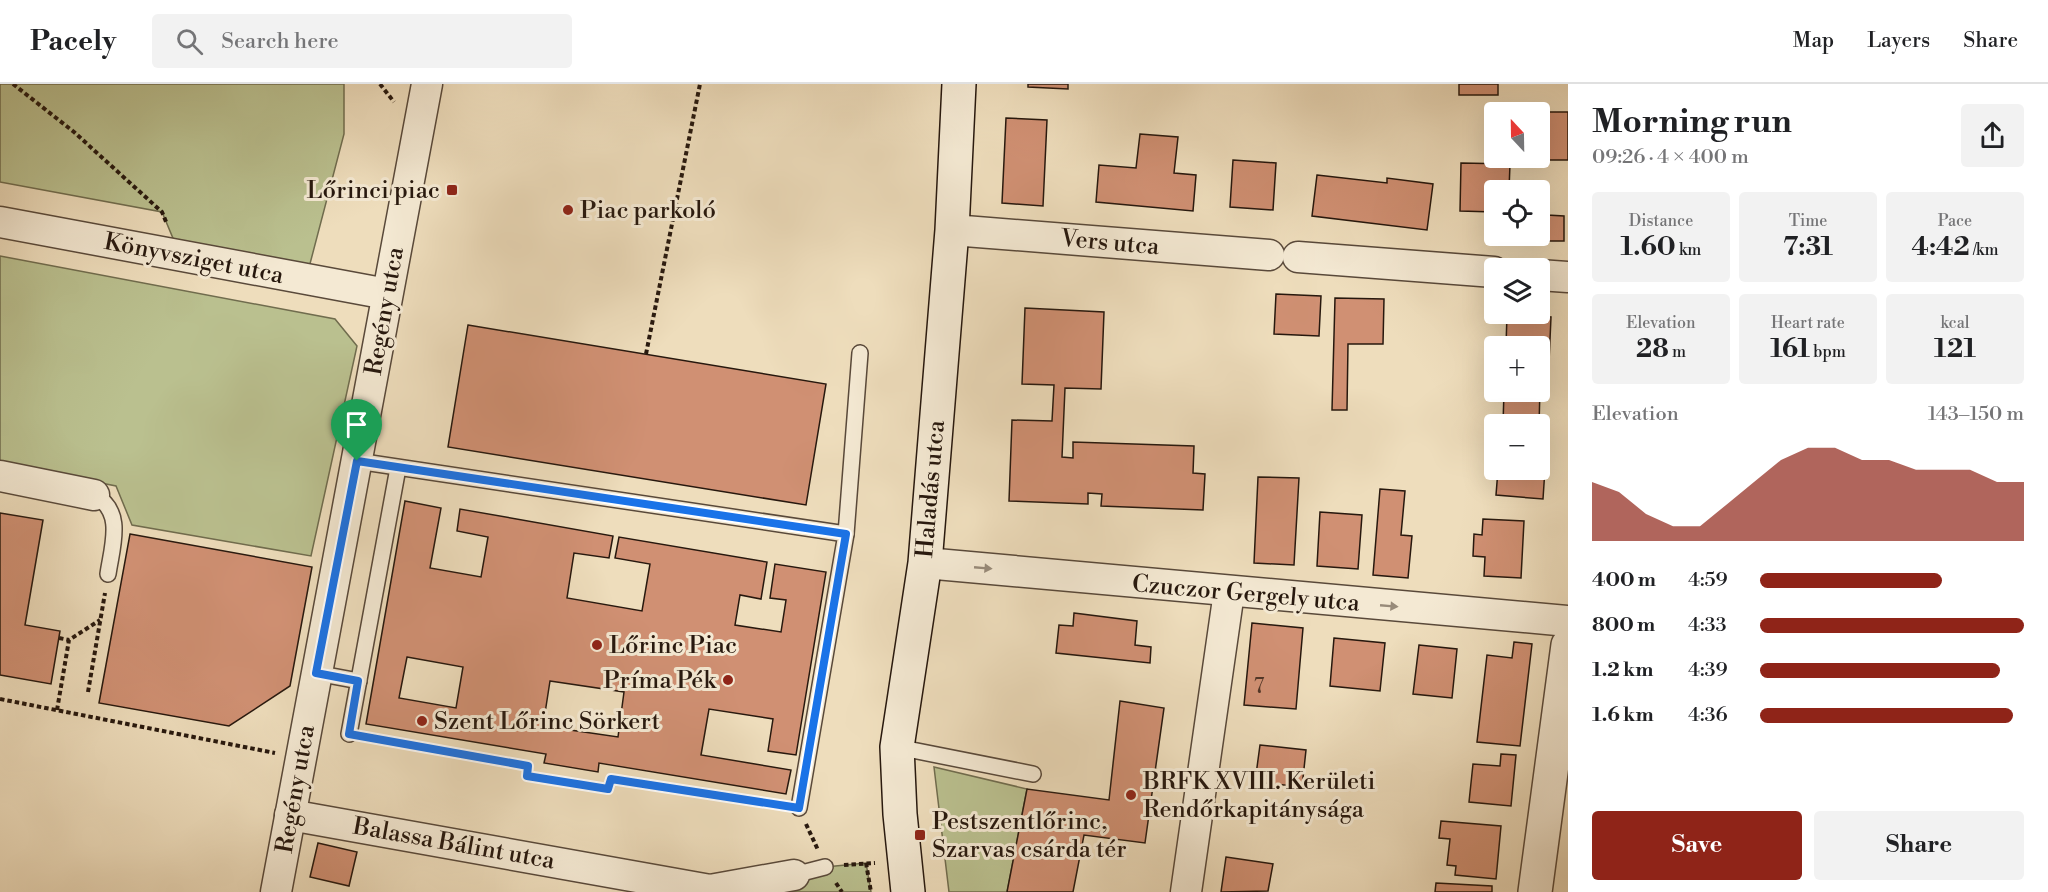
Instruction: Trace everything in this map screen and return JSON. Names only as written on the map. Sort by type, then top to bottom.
[{"type":"main road","name":"Haladás utca","points":[[906,878],[897,747],[925,563],[952,230],[959,84]]},
{"type":"main road","points":[[1534,892],[1568,645]]},
{"type":"street","name":"Regény utca","points":[[276,892],[299,758],[427,84]]},
{"type":"street","name":"Könyvsziget utca","points":[[0,222],[387,294]]},
{"type":"street","name":"Vers utca","points":[[952,230],[1484,271]]},
{"type":"street","points":[[1550,276],[1568,278]]},
{"type":"street","points":[[0,477],[94,495]]},
{"type":"street","name":"Czuczor Gergely utca","points":[[925,563],[1568,621]]},
{"type":"street","points":[[1186,892],[1228,592]]},
{"type":"street","name":"Balassa Bálint utca","points":[[290,815],[710,890],[794,875]]},
{"type":"lane","points":[[799,808],[846,534],[860,353]]},
{"type":"lane","points":[[357,461],[846,534]]},
{"type":"lane","points":[[349,734],[398,468]]},
{"type":"lane","points":[[94,495],[111,509],[115,525],[108,574]]},
{"type":"lane","points":[[316,673],[358,681]]},
{"type":"lane","points":[[897,747],[1033,774]]},
{"type":"lane","points":[[794,875],[825,867]]},
{"type":"path","points":[[13,84],[74,132],[162,212],[180,255]]},
{"type":"path","points":[[646,354],[700,84]]},
{"type":"path","points":[[88,692],[108,574]]},
{"type":"path","points":[[58,638],[69,640],[100,619]]},
{"type":"path","points":[[57,710],[69,640]]},
{"type":"path","points":[[0,699],[299,758]]},
{"type":"path","points":[[349,734],[528,766],[527,776],[608,789],[611,779],[799,808],[825,867],[866,863],[906,878]]},
{"type":"path","points":[[866,863],[871,892]]},
{"type":"green space","points":[[0,84],[344,84],[344,134],[306,279],[180,255],[162,212],[0,182]]},
{"type":"green space","points":[[0,256],[335,319],[357,346],[311,556],[132,525],[116,486],[0,463]]},
{"type":"green space","points":[[934,767],[1027,789],[1007,892],[949,892]]},
{"type":"green space","points":[[866,863],[871,892],[743,892],[825,867]]},
{"type":"building","points":[[1028,84],[1068,84],[1068,89],[1028,87]]},
{"type":"building","points":[[1459,84],[1498,84],[1498,95],[1459,95]]},
{"type":"building","points":[[1550,112],[1568,112],[1568,160],[1550,160]]},
{"type":"building","points":[[1006,118],[1047,120],[1043,206],[1002,203]]},
{"type":"building","points":[[1140,134],[1178,137],[1174,173],[1196,175],[1193,211],[1096,202],[1099,165],[1136,168]]},
{"type":"building","points":[[1233,160],[1276,163],[1273,210],[1230,207]]},
{"type":"building","points":[[1461,163],[1484,163],[1484,168],[1510,168],[1509,180],[1484,180],[1484,212],[1460,211]]},
{"type":"building","points":[[1317,175],[1387,183],[1387,178],[1433,184],[1427,230],[1312,216]]},
{"type":"building","points":[[1550,215],[1564,216],[1564,241],[1550,241]]},
{"type":"building","points":[[1276,294],[1321,296],[1319,336],[1274,334]]},
{"type":"building","points":[[1335,298],[1384,299],[1383,344],[1348,344],[1347,410],[1332,410]]},
{"type":"building","points":[[1025,308],[1104,312],[1101,389],[1065,388],[1062,457],[1073,458],[1073,442],[1194,446],[1193,473],[1205,474],[1203,510],[1101,506],[1102,494],[1088,493],[1088,504],[1009,501],[1012,420],[1052,421],[1054,385],[1022,384]]},
{"type":"building","points":[[1551,317],[1550,340],[1550,336],[1506,336],[1507,324],[1550,324]]},
{"type":"building","points":[[468,325],[826,384],[806,505],[448,447]]},
{"type":"building","points":[[1504,402],[1540,402],[1539,414],[1503,414]]},
{"type":"building","points":[[1258,477],[1299,478],[1294,565],[1254,563]]},
{"type":"building","points":[[1497,480],[1544,480],[1543,499],[1496,495]]},
{"type":"building","points":[[1380,489],[1405,491],[1401,535],[1412,536],[1408,578],[1373,575]]},
{"type":"building","name":"Lőrinc Piac","points":[[405,501],[441,508],[430,568],[481,577],[488,537],[457,531],[460,509],[613,536],[609,558],[574,553],[567,598],[642,611],[650,564],[615,558],[619,537],[767,562],[761,599],[740,595],[735,625],[781,632],[786,600],[770,598],[775,564],[826,572],[796,755],[768,751],[773,719],[709,709],[701,755],[791,770],[786,794],[599,763],[598,772],[544,763],[546,754],[366,724]],"holes":[[[407,657],[463,667],[456,708],[399,698]],[[550,681],[624,692],[618,737],[543,726]]]},
{"type":"building","points":[[1320,512],[1362,515],[1358,569],[1317,566]]},
{"type":"building","points":[[0,513],[43,520],[25,625],[60,631],[51,684],[0,675]]},
{"type":"building","points":[[1483,519],[1524,521],[1521,578],[1484,576],[1485,557],[1473,556],[1474,534],[1482,535]]},
{"type":"building","points":[[130,534],[312,567],[290,686],[229,726],[99,703]]},
{"type":"building","points":[[1074,613],[1137,621],[1135,645],[1151,647],[1150,663],[1056,653],[1059,625],[1073,626]]},
{"type":"building","points":[[1252,623],[1303,628],[1296,709],[1244,705]]},
{"type":"building","points":[[1334,638],[1385,643],[1380,691],[1330,686]]},
{"type":"building","points":[[1514,642],[1532,644],[1520,746],[1477,742],[1487,655],[1512,658]]},
{"type":"building","points":[[1419,645],[1457,649],[1452,698],[1413,694]]},
{"type":"building","name":"BRFK XVIII. Kerületi Rendőrkapitánysága","points":[[1120,701],[1164,708],[1145,843],[1084,835],[1073,892],[1007,892],[1027,789],[1109,800]]},
{"type":"building","points":[[1260,745],[1306,750],[1302,787],[1255,782]]},
{"type":"building","points":[[1501,754],[1516,755],[1511,806],[1469,802],[1473,764],[1500,766]]},
{"type":"building","points":[[1441,821],[1501,826],[1496,879],[1455,875],[1456,866],[1447,865],[1450,839],[1439,838]]},
{"type":"building","points":[[318,843],[357,852],[349,886],[310,877]]},
{"type":"building","points":[[1226,857],[1273,864],[1268,891],[1221,892]]},
{"type":"building","points":[[1436,883],[1492,886],[1492,892],[1435,892]]},
{"type":"place","name":"Lőrinci piac","points":[[452,190]]},
{"type":"place","name":"Piac parkoló","points":[[568,210]]},
{"type":"place","name":"Lőrinc Piac","points":[[597,645]]},
{"type":"place","name":"Príma Pék","points":[[728,680]]},
{"type":"place","name":"Szent Lőrinc Sörkert","points":[[422,721]]},
{"type":"place","name":"BRFK XVIII. Kerületi Rendőrkapitánysága","points":[[1131,795]]},
{"type":"place","name":"Pestszentlőrinc, Szarvas csárda tér","points":[[920,835]]},
{"type":"route","points":[[357,461],[846,534],[799,808],[611,779],[608,789],[527,776],[528,766],[349,734],[358,681],[316,673],[357,461]]}]
